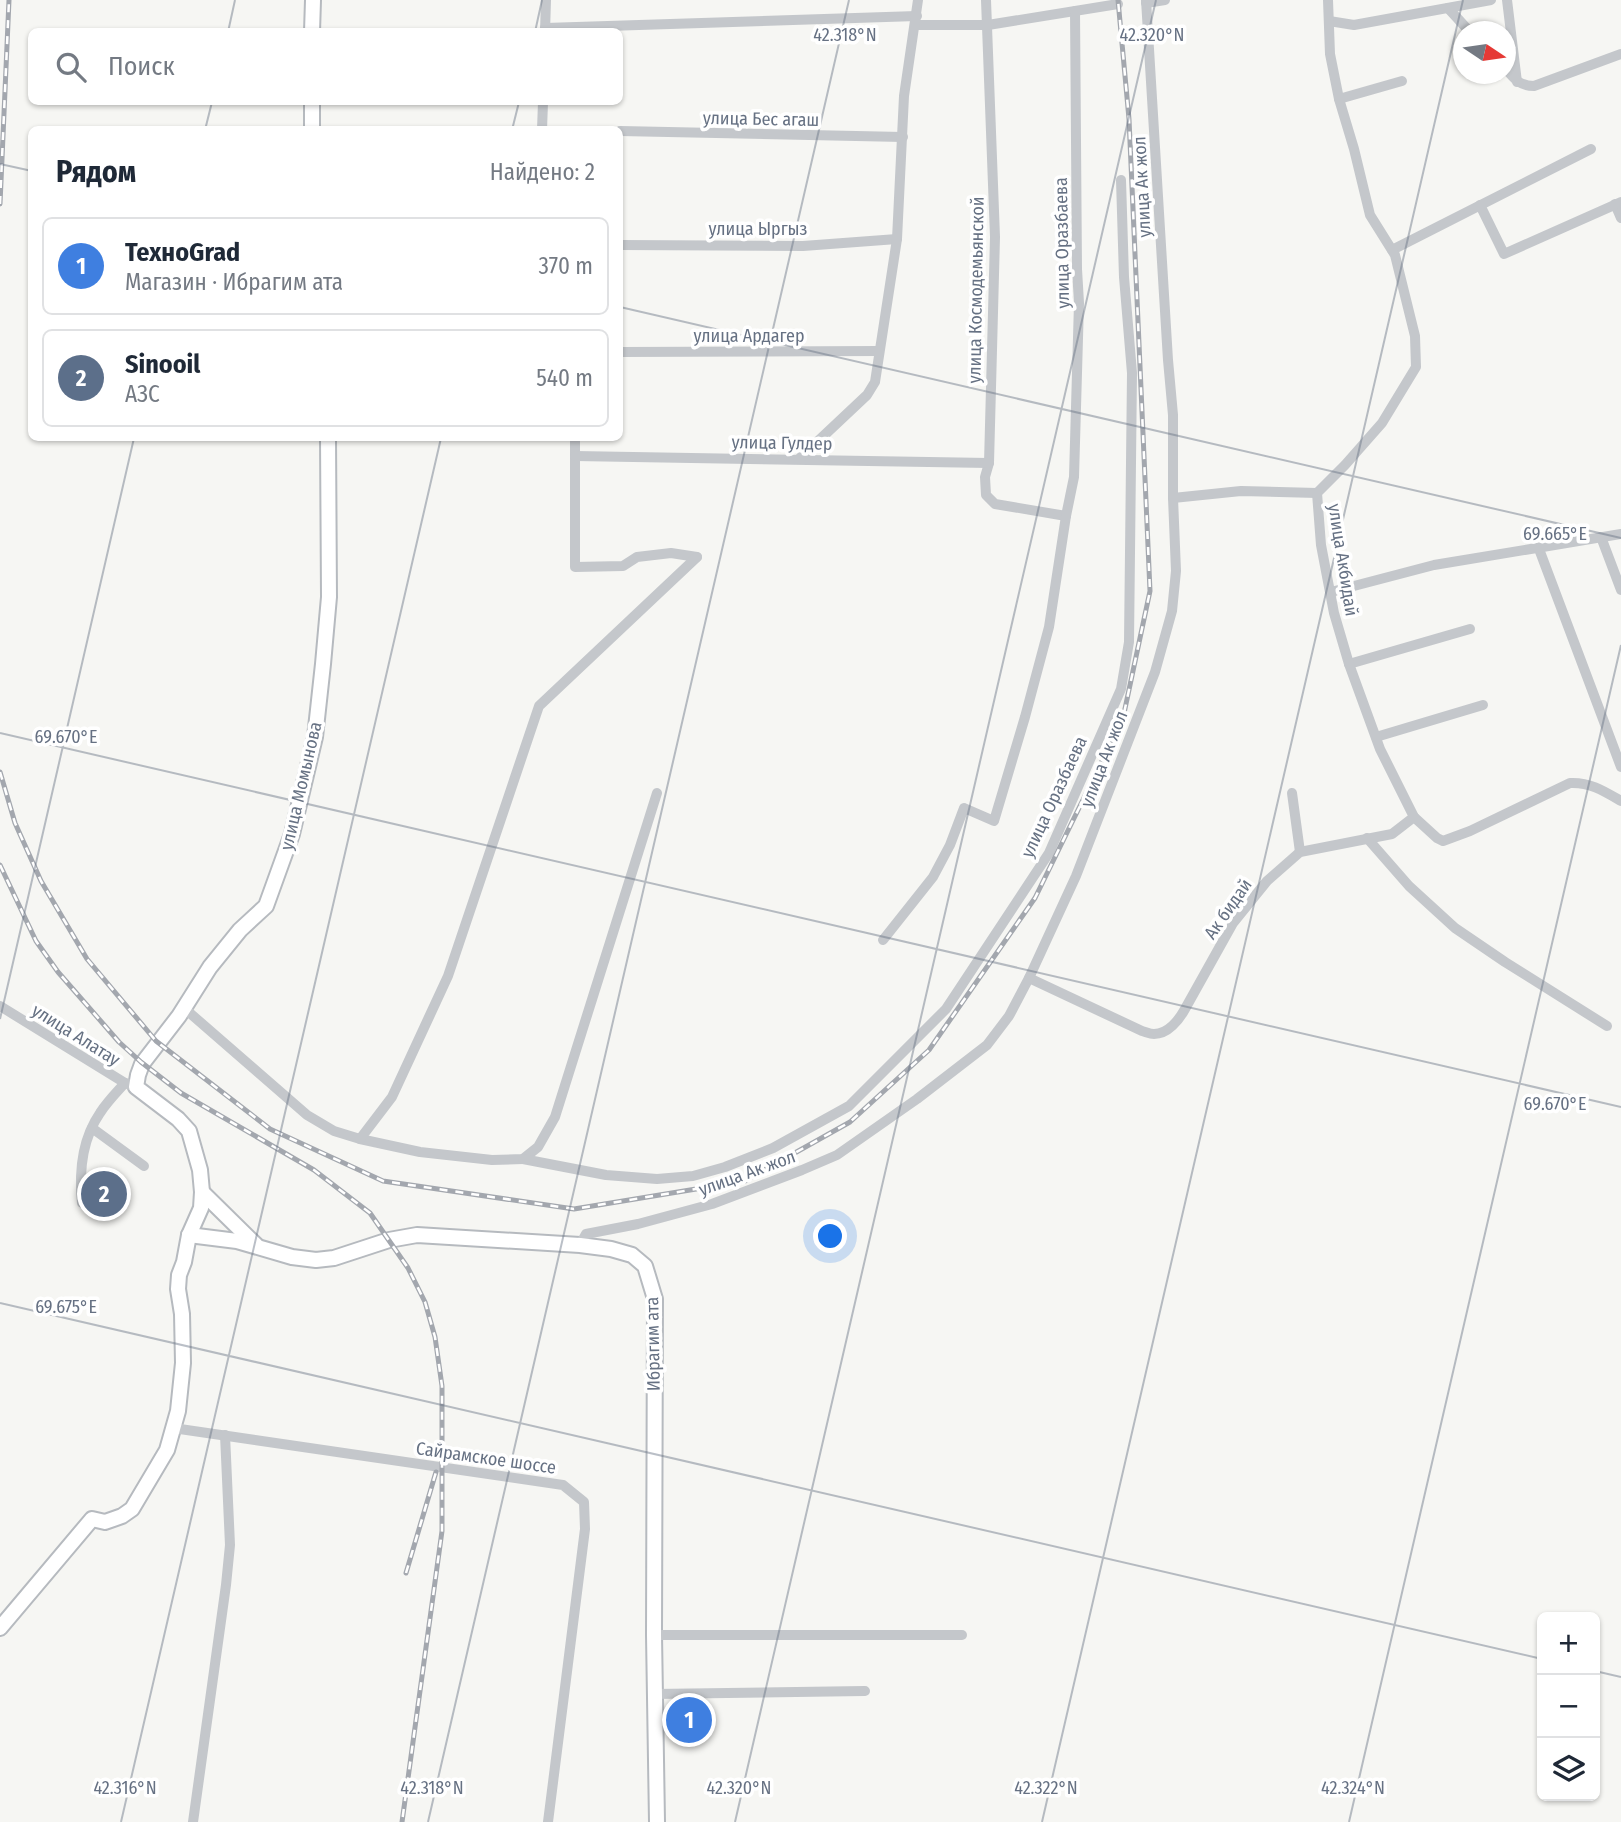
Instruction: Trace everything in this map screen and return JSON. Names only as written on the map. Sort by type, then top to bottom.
[{"type":"main road","points":[[312,28],[313,0]]},
{"type":"main road","points":[[312,105],[312,126]]},
{"type":"main road","name":"улица Момынова","points":[[130,1085],[210,967],[240,930],[266,906],[292,834],[315,737],[329,597],[328,441]]},
{"type":"main road","points":[[0,1628],[92,1519],[104,1522],[122,1516],[132,1509],[167,1450],[178,1411],[183,1363],[179,1275],[188,1235],[201,1208],[200,1170],[189,1131],[178,1119],[130,1085]]},
{"type":"main road","points":[[202,1192],[257,1246]]},
{"type":"main road","name":"Ибрагим ата","points":[[188,1235],[237,1241],[292,1257],[316,1260],[334,1258],[389,1240],[417,1236],[580,1245],[632,1255],[645,1266],[655,1299],[654,1694],[657,1822]]},
{"type":"street","points":[[545,28],[546,0]]},
{"type":"street","points":[[799,459],[867,395],[875,382],[897,239],[904,96],[918,0]]},
{"type":"street","name":"улица Космодемьянской","points":[[986,0],[995,237],[986,495],[995,504],[1066,516]]},
{"type":"street","points":[[1146,2],[1165,0]]},
{"type":"street","name":"улица Акбидай","points":[[1328,0],[1330,54],[1339,99],[1370,215],[1395,255],[1415,336],[1416,367],[1382,422],[1317,493],[1321,545],[1334,613],[1349,664],[1380,749],[1414,817]]},
{"type":"street","points":[[1329,21],[1354,25],[1491,0]]},
{"type":"street","points":[[1507,0],[1517,82],[1534,86],[1621,54]]},
{"type":"street","name":"улица Ак жол","points":[[580,1245],[586,1234],[638,1224],[712,1204],[837,1155],[917,1099],[987,1045],[1009,1016],[1076,876],[1155,671],[1172,611],[1176,571],[1173,415],[1146,2]]},
{"type":"street","points":[[623,28],[916,21],[988,25],[1079,7],[1118,5]]},
{"type":"street","name":"улица Оразбаева","points":[[883,940],[933,877],[950,845],[964,808],[994,821],[1026,717],[1049,627],[1074,477],[1079,303],[1079,7]]},
{"type":"street","points":[[1448,8],[1460,21]]},
{"type":"street","points":[[1339,99],[1402,81]]},
{"type":"street","points":[[542,126],[543,105]]},
{"type":"street","name":"улица Бес агаш","points":[[623,131],[902,137]]},
{"type":"street","points":[[1392,250],[1591,149]]},
{"type":"street","name":"улица Оразбаева","points":[[184,1008],[307,1115],[334,1131],[420,1152],[492,1160],[523,1159],[606,1175],[657,1179],[693,1176],[773,1148],[849,1106],[946,1009],[1049,853],[1121,689],[1129,642],[1132,373],[1124,277],[1121,180]]},
{"type":"street","points":[[1480,205],[1504,254],[1618,203],[1621,218]]},
{"type":"street","name":"улица Ыргыз","points":[[623,245],[803,246],[897,239]]},
{"type":"street","name":"улица Ардагер","points":[[623,352],[879,351]]},
{"type":"street","points":[[360,1139],[392,1097],[448,976],[539,706],[697,557],[671,553],[637,557],[623,566],[575,567],[575,441]]},
{"type":"street","name":"улица Гулдер","points":[[575,456],[989,463]]},
{"type":"street","points":[[1173,498],[1241,491],[1317,493]]},
{"type":"street","points":[[1331,592],[1434,565],[1621,534]]},
{"type":"street","points":[[1601,537],[1621,590]]},
{"type":"street","points":[[1539,549],[1621,767]]},
{"type":"street","points":[[1349,664],[1470,629]]},
{"type":"street","points":[[1376,737],[1482,705]]},
{"type":"street","points":[[1414,817],[1443,841],[1470,831],[1570,783],[1596,787],[1621,801]]},
{"type":"street","points":[[523,1159],[538,1147],[555,1117],[657,793]]},
{"type":"street","points":[[1292,793],[1300,852]]},
{"type":"street","name":"Ак бидай","points":[[1029,978],[1143,1031],[1155,1034],[1165,1030],[1178,1021],[1233,923],[1267,881],[1300,852],[1392,834],[1414,817]]},
{"type":"street","points":[[1367,838],[1409,886],[1455,928],[1607,1026]]},
{"type":"street","name":"улица Алатау","points":[[0,1006],[130,1085]]},
{"type":"street","points":[[82,1203],[80,1184],[83,1155],[92,1128],[99,1114],[130,1085]]},
{"type":"street","points":[[92,1128],[144,1166]]},
{"type":"street","name":"Сайрамское шоссе","points":[[173,1428],[563,1485],[584,1502],[586,1529],[548,1822]]},
{"type":"street","points":[[193,1822],[230,1545],[225,1434]]},
{"type":"street","points":[[654,1635],[962,1634]]},
{"type":"street","points":[[654,1694],[865,1691]]},
{"type":"railway","points":[[0,204],[9,0]]},
{"type":"railway","points":[[0,772],[15,823],[41,881],[87,959],[156,1041],[270,1129],[383,1181],[574,1209],[745,1181],[850,1122],[929,1050],[1035,898],[1123,718],[1150,591],[1129,119],[1118,0]]},
{"type":"railway","points":[[0,865],[36,941],[58,972],[119,1042],[181,1093],[314,1170],[370,1213],[408,1268],[425,1302],[435,1337],[442,1386],[442,1531],[402,1822]]},
{"type":"railway","points":[[406,1573],[436,1472]]},
{"type":"place","name":"Sinooil","points":[[104,1194]]},
{"type":"place","name":"ТехноGrad","points":[[689,1720]]}]
